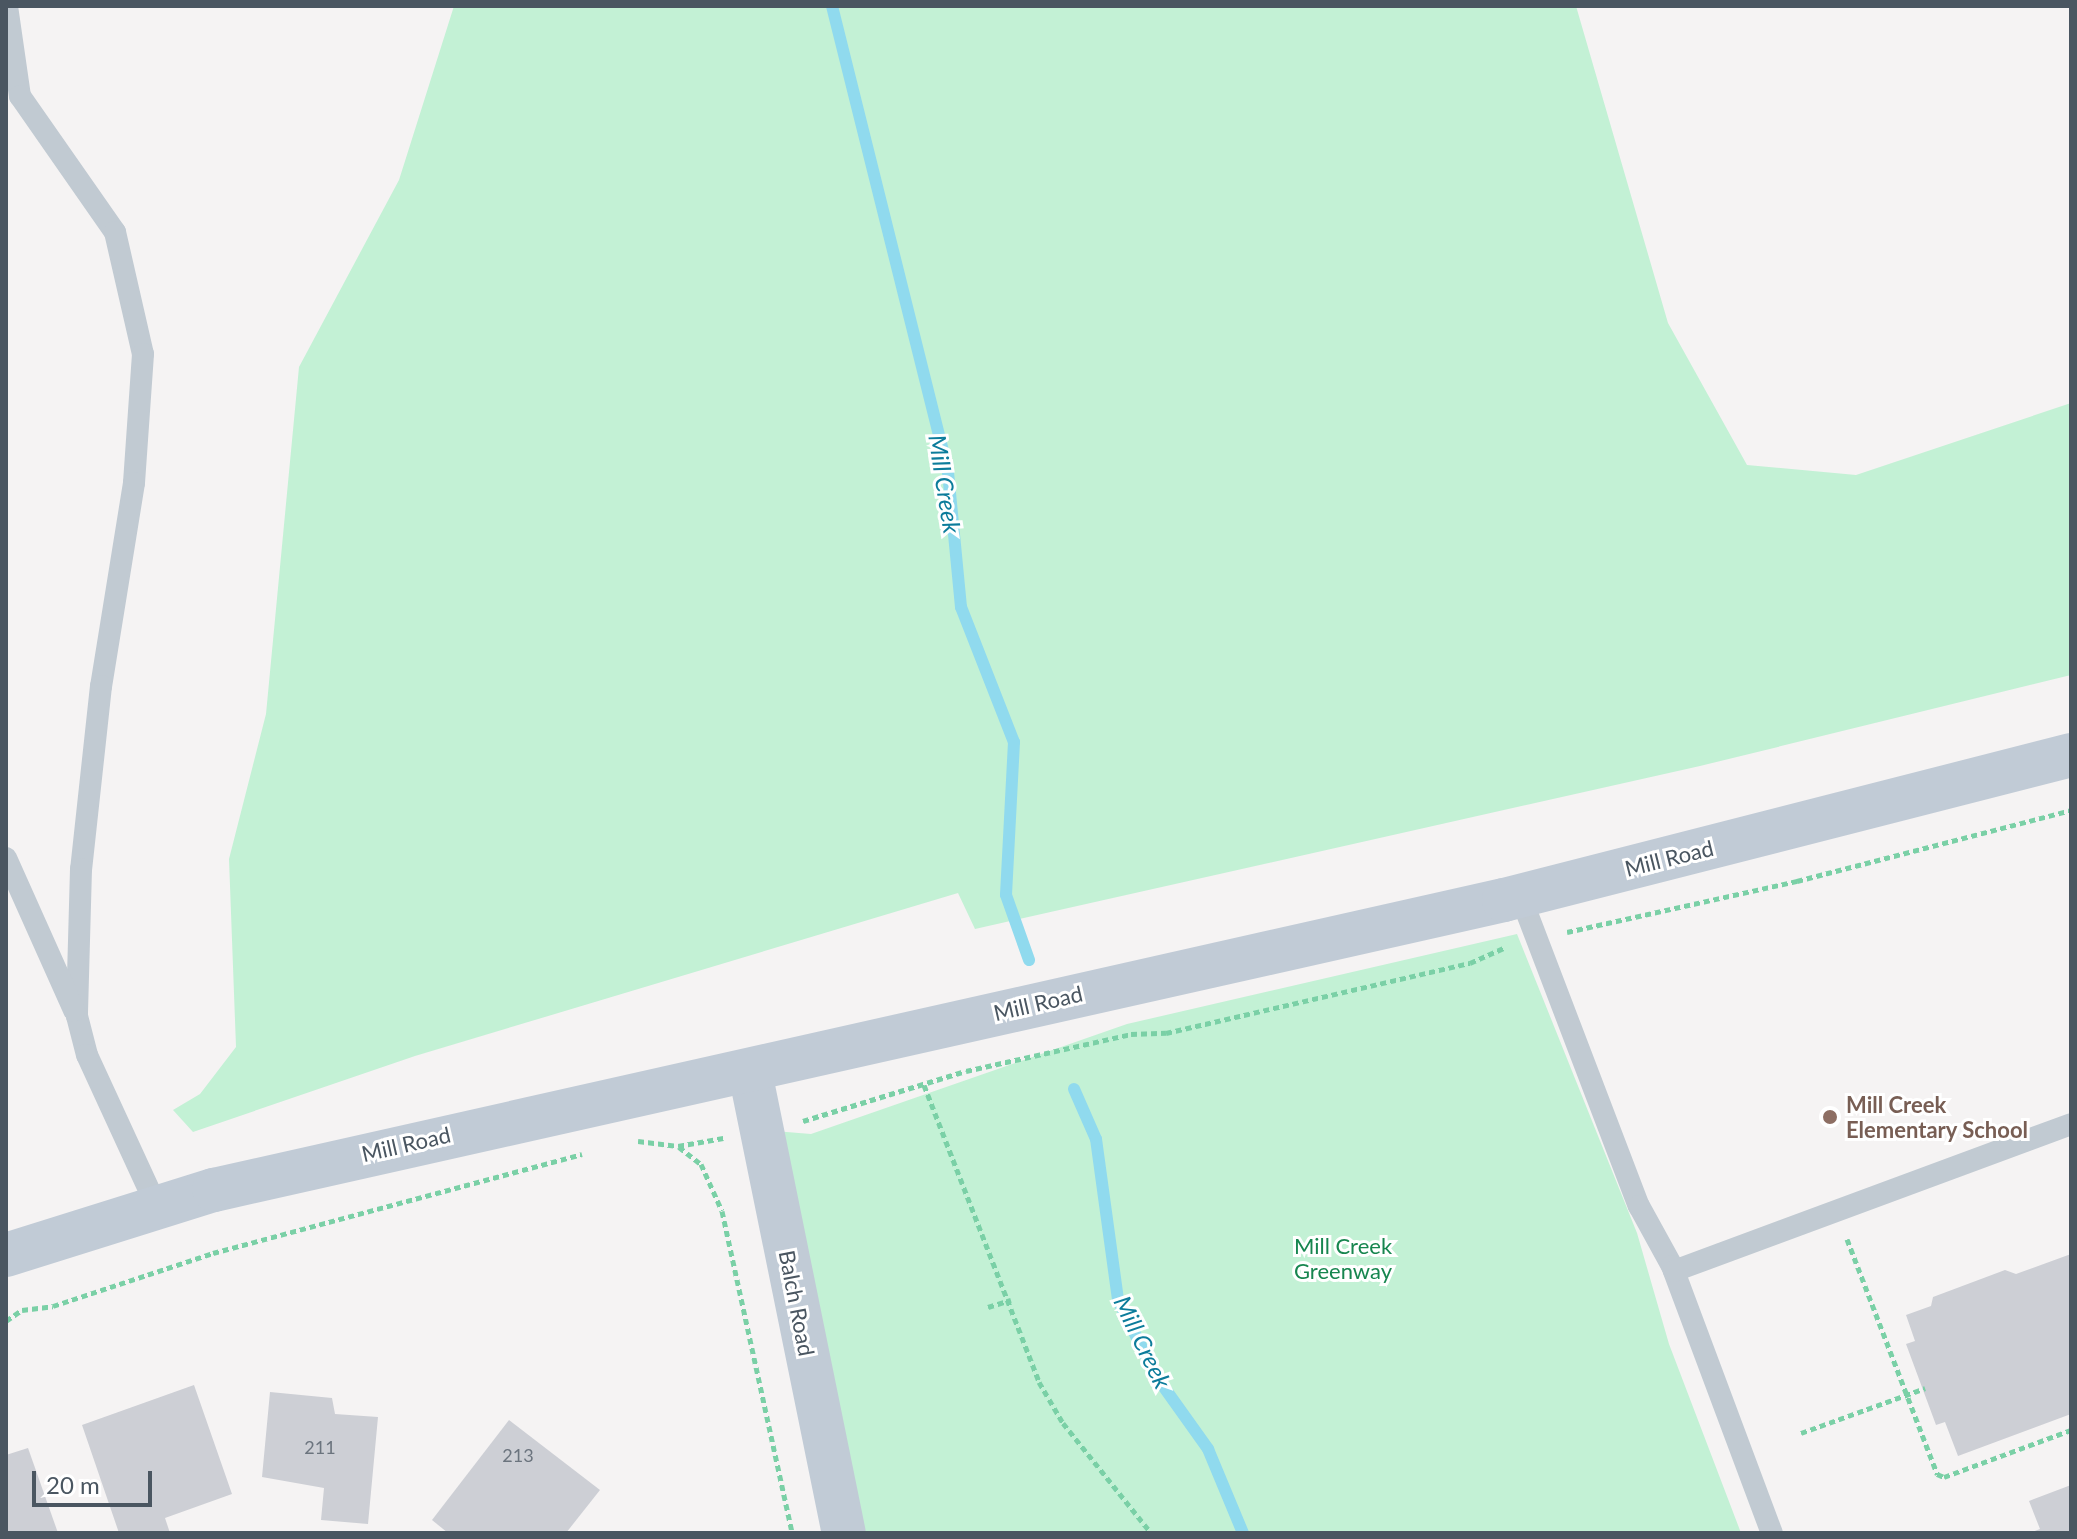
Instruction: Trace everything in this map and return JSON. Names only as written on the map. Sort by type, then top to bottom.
[{"type":"street","name":"Mill Road","points":[[6,1255],[157,1207],[603,1098],[750,1072],[1520,895],[2071,755]]},
{"type":"street","name":"Balch Road","points":[[750,1072],[844,1533]]},
{"type":"lane","points":[[7,6],[20,96],[115,232],[143,354],[134,483],[101,686],[81,869],[77,1016]]},
{"type":"lane","points":[[6,858],[77,1016],[87,1055],[157,1207]]},
{"type":"lane","points":[[1520,895],[1639,1206],[1674,1271],[1772,1533]]},
{"type":"lane","points":[[1674,1271],[2071,1124]]},
{"type":"path","points":[[1620,919],[1797,881],[2071,810]]},
{"type":"path","points":[[813,1119],[966,1071],[1131,1034],[1166,1033],[1455,967],[1505,947]]},
{"type":"path","points":[[924,1085],[1011,1300],[1039,1382],[1063,1423],[1151,1533]]},
{"type":"path","points":[[631,1140],[678,1146],[706,1142]]},
{"type":"path","points":[[678,1146],[701,1164],[722,1211],[792,1533]]},
{"type":"path","points":[[6,1321],[22,1310],[53,1306],[213,1253],[585,1153]]},
{"type":"path","points":[[1847,1238],[1937,1474],[1944,1477],[2071,1430]]},
{"type":"path","points":[[988,1307],[1011,1300]]},
{"type":"path","points":[[1801,1433],[1925,1388]]},
{"type":"green space","points":[[454,6],[1576,6],[1668,323],[1747,465],[1856,475],[2071,403],[2071,675],[1700,766],[975,929],[958,893],[415,1056],[193,1132],[173,1110],[200,1094],[236,1047],[229,859],[266,714],[299,367],[399,180]]},
{"type":"green space","name":"Mill Creek Greenway","points":[[1517,934],[1637,1233],[1669,1344],[1741,1533],[844,1533],[762,1130],[811,1134],[1127,1024]]},
{"type":"building","points":[[2071,1254],[2071,1414],[1958,1456],[1945,1422],[1936,1425],[1906,1344],[1915,1341],[1906,1315],[1931,1306],[1933,1297],[2005,1270],[2016,1274]]},
{"type":"building","points":[[194,1385],[232,1494],[165,1518],[170,1533],[119,1533],[82,1425]]},
{"type":"building","points":[[270,1392],[332,1398],[335,1414],[378,1417],[368,1524],[321,1520],[324,1488],[262,1477]]},
{"type":"building","points":[[509,1420],[600,1490],[566,1533],[448,1533],[432,1520]]},
{"type":"building","points":[[28,1448],[58,1533],[6,1533],[6,1455]]},
{"type":"building","points":[[2071,1485],[2071,1533],[2029,1533],[2040,1529],[2029,1501]]},
{"type":"waterway","name":"Mill Creek","points":[[832,6],[948,472],[961,607],[1014,742],[1006,895],[1029,960]]},
{"type":"waterway","name":"Mill Creek","points":[[1074,1089],[1096,1139],[1118,1300],[1156,1376],[1208,1449],[1243,1533]]},
{"type":"place","name":"Mill Creek Elementary School","points":[[1830,1117]]}]
